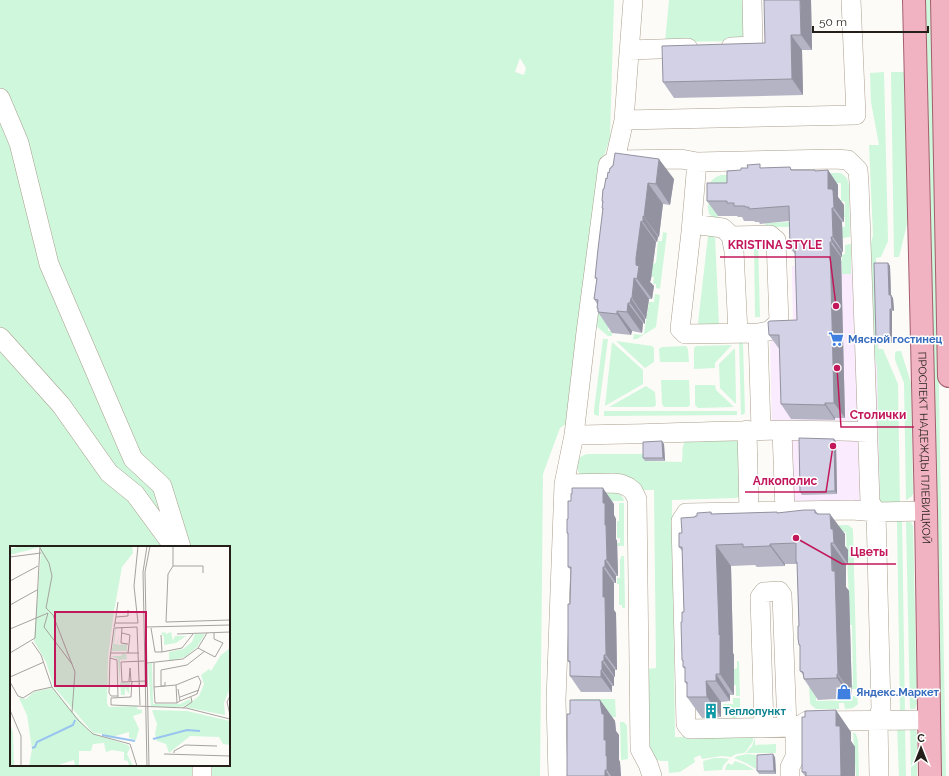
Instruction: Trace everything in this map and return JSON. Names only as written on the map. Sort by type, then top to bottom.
[{"type":"main road","name":"ПРОСПЕКТ НАДЕЖДЫ ПЛЕВИЦКОЙ","points":[[914,0],[926,511],[930,776]]},
{"type":"main road","points":[[942,0],[947,159],[949,376]]},
{"type":"lane","points":[[615,160],[624,120],[633,0]]},
{"type":"lane","points":[[629,50],[753,46],[752,0]]},
{"type":"lane","points":[[624,120],[856,115],[851,0]]},
{"type":"lane","points":[[0,98],[19,143],[49,264],[133,459],[162,486],[181,546]]},
{"type":"lane","points":[[558,776],[556,700],[564,484],[574,435],[608,165],[615,160],[680,159],[697,162],[835,159],[848,160],[858,170],[860,183],[870,502],[876,512],[881,709],[878,720],[879,776]]},
{"type":"lane","points":[[697,162],[692,224],[680,329],[685,334],[758,333],[769,331],[779,322],[776,240],[770,235],[731,236]]},
{"type":"lane","points":[[692,224],[723,228],[731,236],[734,251],[738,333]]},
{"type":"lane","points":[[749,512],[758,333]]},
{"type":"lane","points":[[0,337],[61,405],[109,473],[135,494],[173,546]]},
{"type":"lane","points":[[574,435],[754,430],[868,432]]},
{"type":"lane","points":[[782,430],[785,511]]},
{"type":"lane","points":[[564,484],[621,484],[628,487],[637,499],[640,749],[648,764],[652,776]]},
{"type":"lane","points":[[926,511],[876,512],[852,510],[686,513],[681,521],[686,724],[690,729],[792,727],[807,722],[929,720]]},
{"type":"lane","points":[[764,727],[760,597],[764,592],[779,591],[782,596],[792,727],[794,736],[795,757],[790,767],[790,776]]},
{"type":"shaded area","points":[[877,264],[882,502],[791,504],[772,431],[770,334],[793,333],[792,266]]},
{"type":"green space","points":[[0,0],[614,0],[610,138],[604,156],[581,315],[569,422],[560,428],[543,474],[540,776],[0,776]],"holes":[[[520,58],[526,68],[524,75],[515,72]]]},
{"type":"green space","points":[[669,0],[747,0],[747,41],[665,42]]},
{"type":"green space","points":[[925,0],[931,0],[946,776],[941,776]]},
{"type":"green space","points":[[884,72],[888,241],[881,257],[876,258],[878,349],[883,349],[898,384],[900,504],[880,504],[877,367],[871,337],[869,251],[873,235],[869,145],[879,145],[871,102],[870,73]]},
{"type":"green space","points":[[891,72],[904,72],[908,220],[899,257],[894,257]]},
{"type":"green space","points":[[803,173],[840,173],[846,178],[849,185],[850,237],[842,238],[842,227],[845,227],[845,204],[844,201],[841,201],[841,183],[826,183]]},
{"type":"green space","points":[[721,175],[755,175],[718,190],[718,217],[713,217],[709,214],[708,208],[710,183],[712,180]]},
{"type":"green space","points":[[613,207],[608,331],[612,331],[612,336],[608,336],[596,326]]},
{"type":"green space","points":[[791,222],[800,227],[765,227],[765,223]]},
{"type":"green space","points":[[663,232],[667,233],[660,289],[656,288],[656,284],[653,284],[654,277],[651,277],[653,264],[656,263],[658,241],[662,241]]},
{"type":"green space","points":[[708,236],[715,236],[719,325],[699,326],[698,323]]},
{"type":"green space","points":[[754,241],[758,241],[760,317],[755,317]]},
{"type":"green space","points":[[851,244],[851,274],[842,274],[842,265],[839,265],[839,261],[842,261],[842,255],[845,254],[845,245]]},
{"type":"green space","points":[[655,294],[660,295],[656,327],[637,339],[633,339],[634,334],[644,334],[649,302],[654,302]]},
{"type":"green space","points":[[603,339],[608,339],[599,416],[594,414],[594,410]]},
{"type":"green space","points":[[616,341],[652,346],[654,348],[654,362],[645,368]]},
{"type":"green space","points":[[739,341],[743,342],[745,412],[741,415]]},
{"type":"green space","points":[[612,342],[643,370],[643,384],[605,406]]},
{"type":"green space","points":[[732,345],[715,363],[715,368],[694,369],[694,348],[696,346]]},
{"type":"green space","points":[[686,346],[688,349],[689,362],[660,362],[659,349],[662,347]]},
{"type":"green space","points":[[735,348],[736,404],[720,388],[719,364]]},
{"type":"green space","points":[[897,351],[901,351],[911,383],[913,494],[906,500],[904,383],[895,360],[895,353]]},
{"type":"green space","points":[[661,380],[689,380],[690,405],[688,407],[664,407],[662,404]]},
{"type":"green space","points":[[695,385],[715,385],[716,390],[734,407],[698,408],[695,405]]},
{"type":"green space","points":[[646,386],[655,392],[656,405],[654,407],[609,407]]},
{"type":"green space","points":[[604,411],[737,411],[737,415],[604,416]]},
{"type":"green space","points":[[739,437],[741,496],[736,498],[672,500],[675,737],[753,736],[753,741],[744,753],[736,754],[731,757],[722,756],[702,759],[700,755],[694,758],[695,762],[680,772],[669,773],[668,761],[658,760],[649,755],[648,669],[656,668],[654,490],[641,490],[583,476],[578,472],[578,460],[587,454],[645,454],[645,461],[682,462],[683,447],[686,440]]},
{"type":"green space","points":[[583,492],[615,493],[621,496],[624,501],[576,501]]},
{"type":"green space","points":[[619,503],[624,503],[624,546],[617,546],[617,543],[620,543],[620,538],[617,538]]},
{"type":"green space","points":[[897,520],[902,520],[905,712],[900,712]]},
{"type":"green space","points":[[906,522],[911,522],[913,526],[917,703],[915,709],[910,709]]},
{"type":"green space","points":[[848,525],[853,529],[857,689],[850,689],[850,686],[853,685],[852,625],[850,625],[846,532],[834,533],[797,526]]},
{"type":"green space","points":[[621,556],[624,556],[625,608],[622,608],[622,605],[619,605],[619,584],[617,584],[617,578],[620,578]]},
{"type":"green space","points":[[737,661],[739,661],[740,696],[736,696],[736,685],[734,685],[732,670],[737,668]]},
{"type":"green space","points":[[809,686],[813,686],[813,694],[816,694],[816,701],[852,700],[853,696],[857,696],[858,704],[853,708],[845,709],[844,703],[839,703],[839,709],[816,709],[810,704]]},
{"type":"green space","points":[[733,698],[740,698],[740,713],[736,718],[732,718],[731,709],[723,709],[723,704],[733,704]]},
{"type":"green space","points":[[574,699],[615,699],[616,717],[574,717]]},
{"type":"green space","points":[[620,722],[624,722],[627,726],[628,759],[621,760]]},
{"type":"green space","points":[[897,726],[905,726],[906,776],[899,776]]},
{"type":"green space","points":[[910,727],[915,728],[917,733],[917,776],[911,776]]},
{"type":"green space","points":[[853,732],[856,734],[858,740],[859,776],[856,776]]},
{"type":"green space","points":[[755,737],[755,745],[776,744],[776,753],[746,753],[752,746]]},
{"type":"green space","points":[[748,754],[756,755],[756,769],[734,758]]},
{"type":"green space","points":[[714,758],[729,759],[723,766],[722,770],[704,771],[703,761]]},
{"type":"green space","points":[[735,761],[754,770],[725,770],[728,763],[732,765]]},
{"type":"building","points":[[764,0],[800,0],[801,35],[791,35],[792,79],[663,82],[662,46],[765,43]]},
{"type":"building","points":[[615,153],[659,159],[656,184],[648,183],[644,217],[643,216],[643,222],[641,221],[636,258],[636,265],[639,266],[637,279],[634,278],[632,298],[630,303],[628,303],[627,312],[617,311],[617,314],[598,312],[598,300],[594,299],[603,208],[603,189],[608,172],[609,173],[610,168],[613,166]]},
{"type":"building","points":[[760,164],[760,168],[790,167],[791,170],[828,170],[828,189],[833,190],[834,208],[832,208],[833,237],[831,237],[832,242],[830,242],[834,403],[825,403],[825,405],[781,404],[779,335],[769,335],[768,322],[797,320],[795,248],[790,248],[789,206],[749,209],[749,207],[745,206],[734,206],[734,203],[727,203],[727,201],[707,201],[707,183],[727,183],[727,171],[741,170],[741,168],[748,168],[747,165]]},
{"type":"building","points":[[874,263],[888,263],[889,295],[891,295],[892,309],[890,309],[890,340],[876,340]]},
{"type":"building","points":[[799,438],[834,439],[835,491],[800,492]]},
{"type":"building","points":[[662,441],[663,458],[643,458],[643,442]]},
{"type":"building","points":[[572,488],[603,488],[607,560],[605,560],[605,567],[603,567],[606,655],[604,655],[604,661],[602,661],[601,677],[570,676],[570,661],[568,661],[568,604],[570,604],[571,567],[568,567],[567,519],[568,501],[571,501]]},
{"type":"building","points":[[815,510],[815,513],[817,514],[830,514],[831,529],[833,529],[834,543],[831,543],[832,571],[835,571],[837,678],[804,679],[803,672],[800,671],[796,543],[743,547],[743,544],[716,545],[719,635],[720,634],[720,674],[716,674],[716,681],[706,681],[707,697],[687,697],[685,667],[683,667],[682,660],[681,622],[682,612],[684,612],[682,547],[679,547],[679,533],[682,533],[681,518],[695,517],[697,516],[697,513],[711,512],[711,514],[777,513]]},
{"type":"building","points":[[570,700],[600,700],[602,714],[604,714],[604,740],[606,740],[607,770],[605,770],[605,776],[567,776],[567,714],[570,714]]},
{"type":"building","points":[[836,710],[836,726],[840,726],[841,776],[806,776],[806,772],[802,772],[802,717],[805,717],[805,711]]},
{"type":"building","points":[[773,754],[774,771],[757,771],[757,755]]},
{"type":"place","name":"KRISTINA STYLE","points":[[836,306]]},
{"type":"place","name":"Мясной гостинец","points":[[836,339]]},
{"type":"place","name":"Столички","points":[[837,368]]},
{"type":"place","name":"Алкополис","points":[[833,446]]},
{"type":"place","name":"Цветы","points":[[796,538]]},
{"type":"place","name":"Яндекс.Маркет","points":[[844,692]]},
{"type":"place","name":"Теплопункт","points":[[711,711]]}]
